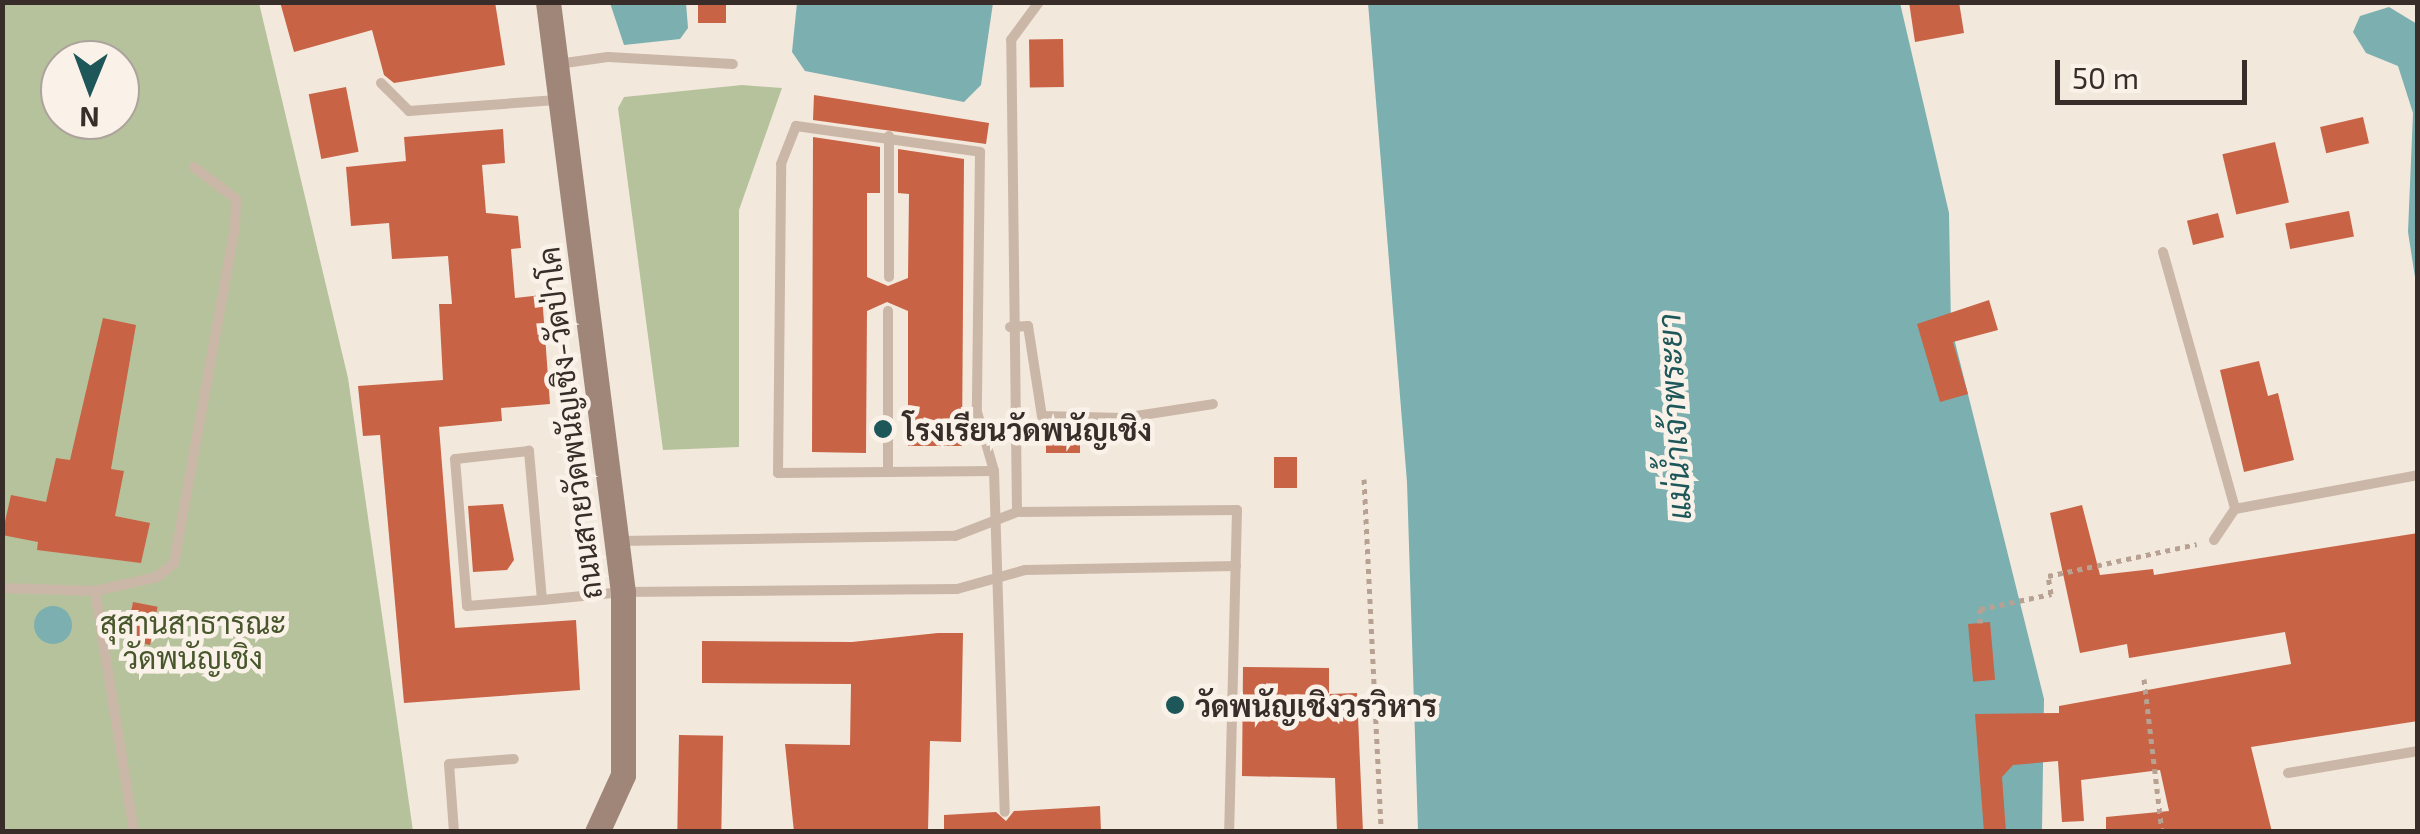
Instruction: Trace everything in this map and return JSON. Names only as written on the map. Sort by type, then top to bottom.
[{"type":"main road","name":"ถนนสายวัดพนัญเชิง-วัดป่าโค","points":[[548,2],[623,592],[624,775],[597,832]]},
{"type":"lane","points":[[1018,512],[1010,326],[1011,40],[1039,2]]},
{"type":"lane","points":[[558,64],[608,57],[733,64]]},
{"type":"lane","points":[[381,83],[409,111],[563,99]]},
{"type":"lane","points":[[994,471],[778,474],[786,138],[812,122],[980,152],[977,412],[994,471],[1005,812]]},
{"type":"lane","points":[[888,277],[889,136]]},
{"type":"lane","points":[[2,588],[95,591],[158,577],[174,564],[235,228],[236,199],[194,166]]},
{"type":"lane","points":[[2162,252],[2235,509]]},
{"type":"lane","points":[[888,311],[888,472]]},
{"type":"lane","points":[[1010,326],[1028,326],[1042,416],[1123,418],[1212,404]]},
{"type":"lane","points":[[542,600],[530,451],[455,459],[467,606],[542,600],[623,592],[957,589],[1025,570],[1236,566]]},
{"type":"lane","points":[[2214,540],[2235,509],[2418,474]]},
{"type":"lane","points":[[618,540],[955,536],[1018,512],[1237,510],[1229,832]]},
{"type":"lane","points":[[95,591],[134,832]]},
{"type":"lane","points":[[2288,774],[2418,752]]},
{"type":"lane","points":[[454,832],[449,764],[514,758]]},
{"type":"path","points":[[1364,479],[1381,832]]},
{"type":"path","points":[[1980,623],[1980,610],[2050,594],[2048,576],[2214,540]]},
{"type":"path","points":[[2144,679],[2162,832]]},
{"type":"green space","name":"สุสานสาธารณะ วัดพนัญเชิง","points":[[2,3],[259,3],[348,378],[413,831],[3,831]]},
{"type":"green space","points":[[742,85],[782,88],[739,210],[739,447],[663,450],[618,108],[624,97]]},
{"type":"water","points":[[610,3],[686,3],[688,28],[680,39],[624,45]]},
{"type":"water","points":[[797,3],[993,3],[981,85],[964,102],[805,71],[792,52]]},
{"type":"water","name":"แม่น้ำเจ้าพระยา","points":[[1368,3],[1900,3],[1949,213],[1951,326],[2044,699],[2042,831],[1418,831],[1407,482]]},
{"type":"water","points":[[2389,7],[2417,24],[2417,290],[2408,232],[2413,113],[2398,66],[2366,53],[2353,32],[2360,16]]},
{"type":"water","points":[[53,606],[67,611],[72,625],[67,639],[53,644],[39,639],[34,625],[39,611]]},
{"type":"building","points":[[280,2],[495,2],[505,65],[394,83],[384,75],[372,30],[294,52]]},
{"type":"building","points":[[698,2],[726,2],[726,23],[698,23]]},
{"type":"building","points":[[1909,2],[1959,2],[1964,33],[1915,42]]},
{"type":"building","points":[[1063,39],[1064,87],[1030,88],[1029,40]]},
{"type":"building","points":[[346,87],[359,152],[321,159],[309,94]]},
{"type":"building","points":[[814,95],[989,123],[986,144],[813,120]]},
{"type":"building","points":[[2363,117],[2369,143],[2326,153],[2320,127]]},
{"type":"building","points":[[503,129],[505,163],[482,165],[486,213],[518,216],[521,248],[511,249],[515,298],[542,295],[550,404],[501,408],[502,421],[439,427],[455,628],[576,620],[580,690],[404,703],[380,435],[363,436],[358,386],[443,380],[439,304],[452,304],[448,256],[392,259],[389,223],[351,226],[346,167],[406,161],[404,137]]},
{"type":"building","points":[[813,137],[880,147],[880,193],[867,193],[867,277],[888,286],[908,278],[909,194],[898,193],[898,149],[964,159],[962,446],[908,446],[908,311],[887,302],[867,311],[866,453],[812,452]]},
{"type":"building","points":[[2275,142],[2289,202],[2236,215],[2222,154]]},
{"type":"building","points":[[2349,211],[2354,237],[2290,249],[2285,223]]},
{"type":"building","points":[[2218,213],[2224,237],[2193,245],[2187,221]]},
{"type":"building","points":[[1989,300],[1998,330],[1953,342],[1968,394],[1940,402],[1917,324]]},
{"type":"building","points":[[103,318],[136,325],[111,469],[124,471],[115,516],[150,523],[141,563],[37,550],[38,542],[2,535],[11,495],[46,502],[56,458],[70,460]]},
{"type":"building","points":[[2259,361],[2268,396],[2278,393],[2294,460],[2244,472],[2220,370]]},
{"type":"building","points":[[1046,434],[1080,434],[1080,453],[1046,453]]},
{"type":"building","points":[[1274,457],[1297,457],[1297,488],[1274,488]]},
{"type":"building","points":[[503,504],[514,560],[507,570],[473,572],[468,506]]},
{"type":"building","points":[[2082,505],[2100,575],[2153,569],[2154,575],[2418,533],[2418,721],[2251,747],[2272,832],[2106,832],[2106,817],[2169,811],[2160,770],[2081,780],[2084,821],[2062,822],[2058,761],[2013,765],[2002,777],[2006,832],[1984,832],[1975,714],[2059,713],[2059,706],[2291,664],[2285,632],[2129,658],[2127,644],[2080,653],[2050,513]]},
{"type":"building","points":[[133,602],[158,607],[150,645],[126,640]]},
{"type":"building","points":[[1990,622],[1995,680],[1973,682],[1968,624]]},
{"type":"building","points":[[963,633],[961,742],[930,741],[928,832],[794,832],[785,744],[850,745],[851,684],[702,683],[702,641],[852,642]]},
{"type":"building","points":[[1243,667],[1329,668],[1329,694],[1357,693],[1363,832],[1337,832],[1335,778],[1242,776]]},
{"type":"building","points":[[679,735],[723,736],[721,832],[677,832]]},
{"type":"building","points":[[1100,806],[1101,832],[944,832],[944,815],[996,812],[1006,821],[1014,811]]},
{"type":"place","name":"โรงเรียนวัดพนัญเชิง","points":[[883,429]]},
{"type":"place","name":"วัดพนัญเชิงวรวิหาร","points":[[1175,705]]}]
